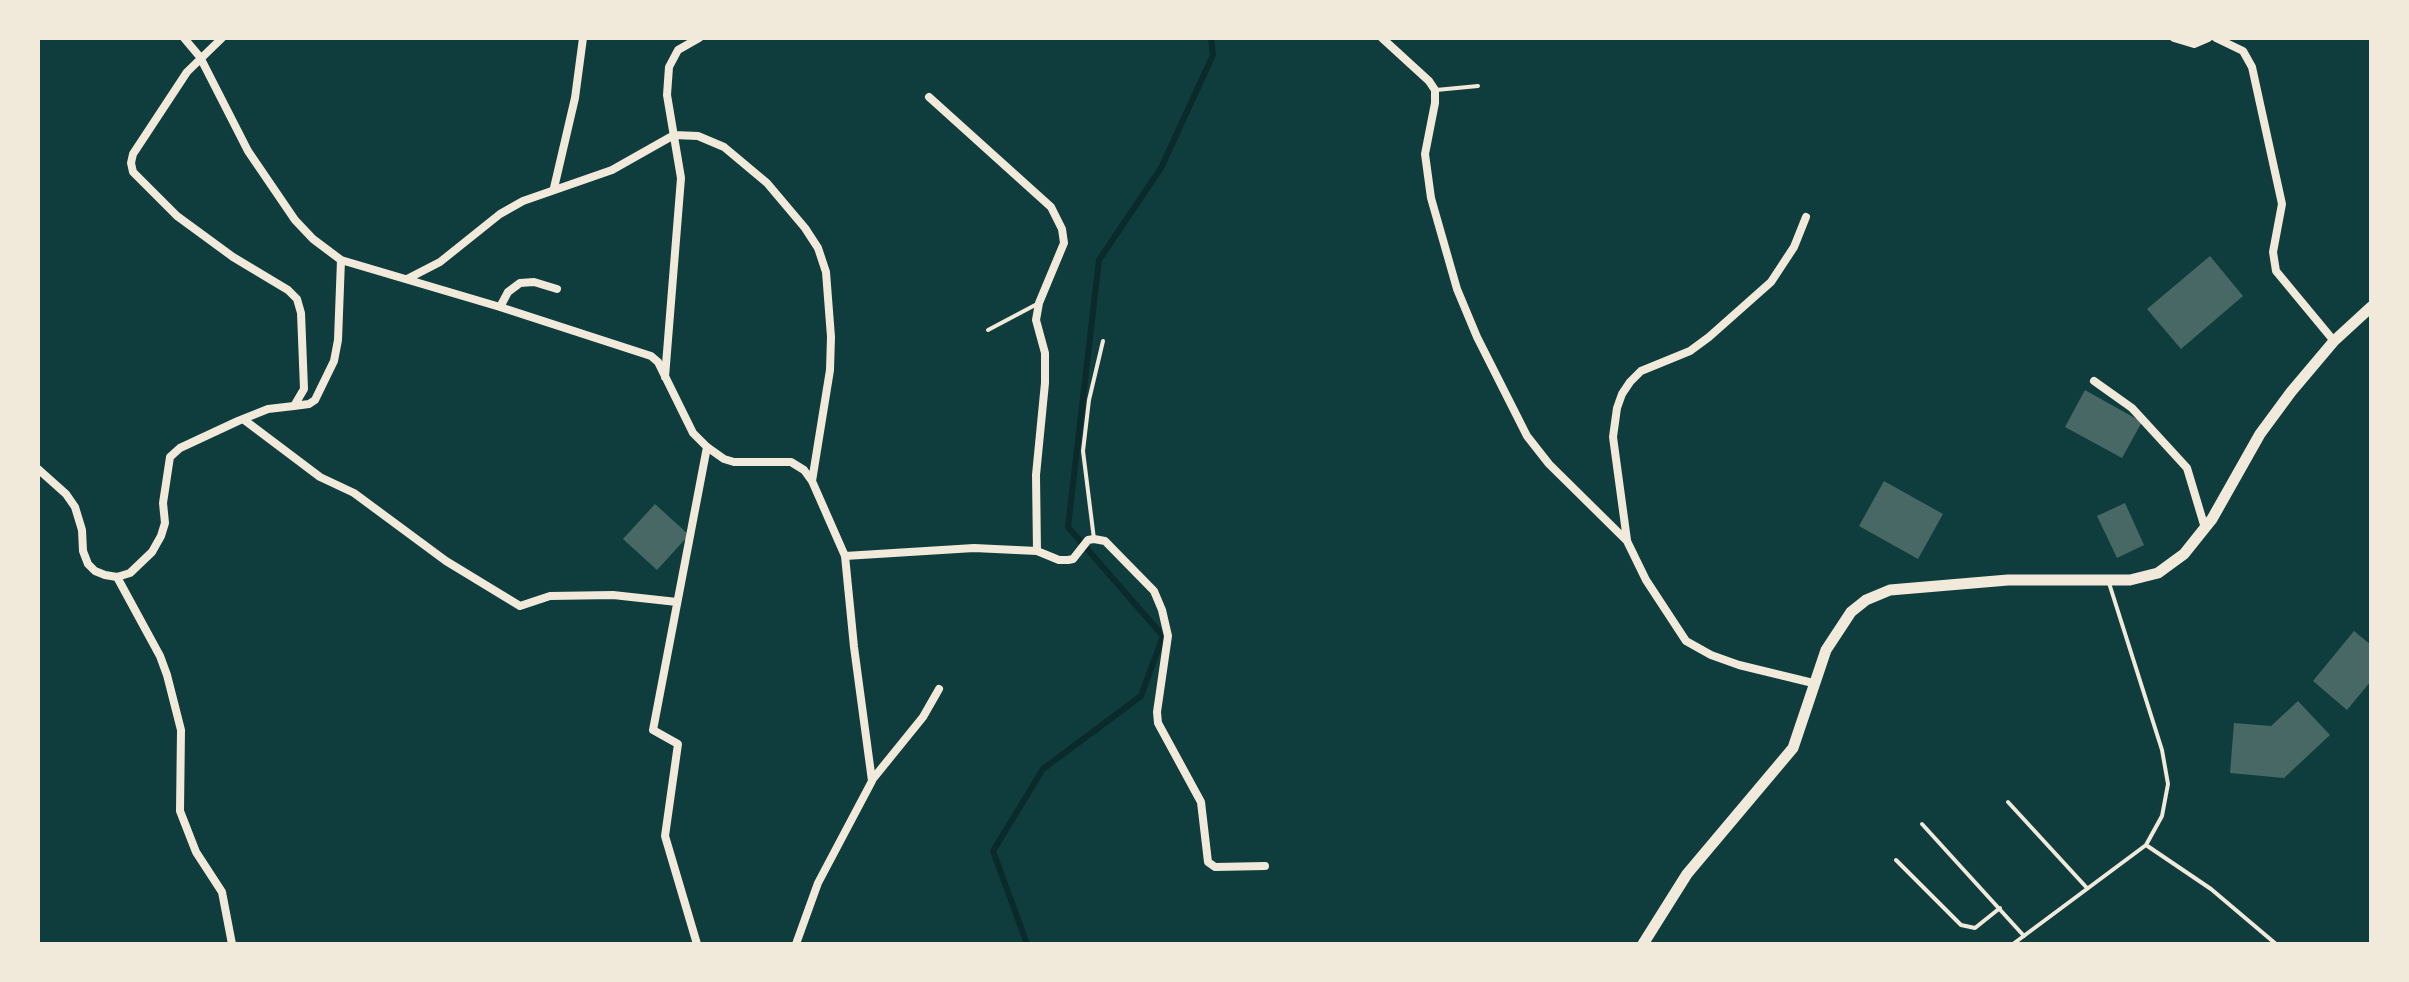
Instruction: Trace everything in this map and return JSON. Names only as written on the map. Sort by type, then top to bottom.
[{"type":"street","points":[[184,38],[200,57],[248,151],[287,208],[313,239],[341,260],[651,356],[658,362],[693,433],[707,447],[734,462],[791,462],[804,470],[812,481],[845,556],[872,781]]},
{"type":"street","points":[[222,38],[187,72],[133,154],[131,163],[133,172],[177,216],[297,299],[303,338],[304,389],[294,406]]},
{"type":"street","points":[[554,188],[575,98],[583,38]]},
{"type":"street","points":[[665,378],[681,178],[667,95],[670,62],[678,50],[699,38]]},
{"type":"street","points":[[1382,38],[1435,90],[1425,154],[1426,174],[1457,289],[1477,337],[1536,449],[1627,541]]},
{"type":"street","points":[[2174,38],[2194,44],[2208,38]]},
{"type":"street","points":[[2216,38],[2243,51],[2252,67],[2282,204],[2273,252],[2276,271],[2334,341]]},
{"type":"street","points":[[929,97],[1056,214],[1062,229],[1064,243],[1039,303],[1035,326],[1045,353],[1036,475],[1037,551]]},
{"type":"street","points":[[407,279],[440,262],[500,214],[523,201],[612,170],[674,135],[698,136],[737,157],[783,202],[818,248],[826,272],[830,370],[812,481]]},
{"type":"street","points":[[1806,217],[1786,261],[1771,282],[1690,351],[1641,371],[1630,382],[1617,408],[1613,437],[1627,541],[1646,580],[1686,641],[1711,655],[1739,665],[1813,683]]},
{"type":"street","points":[[38,469],[66,494],[75,507],[88,564],[95,571],[117,577],[130,573],[152,552],[165,523],[163,503],[170,457],[180,448],[240,420],[268,409],[309,404],[315,400],[334,361],[338,340],[341,260]]},
{"type":"street","points":[[500,307],[508,292],[520,283],[541,283],[557,289]]},
{"type":"street","points":[[1643,944],[1687,874],[1793,748],[1826,650],[1844,619],[1860,604],[1882,593],[2008,580],[2135,580],[2158,573],[2184,554],[2205,528],[2265,427],[2334,341],[2371,307]]},
{"type":"street","points":[[2094,381],[2132,408],[2187,468],[2205,528]]},
{"type":"street","points":[[240,420],[320,477],[354,493],[446,561],[520,606],[550,596],[613,595],[677,602]]},
{"type":"street","points":[[697,944],[665,836],[678,744],[653,730],[707,447]]},
{"type":"street","points":[[845,556],[974,548],[1037,551],[1059,560],[1073,559],[1091,540],[1110,545],[1154,591],[1162,610],[1168,649],[1157,712],[1158,723],[1201,802],[1208,862],[1215,867],[1265,866]]},
{"type":"street","points":[[117,577],[167,675],[181,730],[180,811],[196,852],[222,892],[232,944]]},
{"type":"street","points":[[796,944],[818,883],[872,781],[917,724],[939,689]]},
{"type":"lane","points":[[1435,90],[1478,86]]},
{"type":"lane","points":[[988,330],[1039,303]]},
{"type":"lane","points":[[1091,540],[1083,451],[1089,400],[1103,341]]},
{"type":"lane","points":[[2013,944],[2146,845],[2162,816],[2168,784],[2154,721],[2108,580]]},
{"type":"lane","points":[[2008,802],[2087,888]]},
{"type":"lane","points":[[1922,824],[2024,936]]},
{"type":"lane","points":[[2146,845],[2211,889],[2276,944]]},
{"type":"lane","points":[[1896,860],[1961,925],[1975,928],[2000,908]]},
{"type":"building","points":[[2210,256],[2243,296],[2181,349],[2147,309]]},
{"type":"building","points":[[2085,390],[2142,422],[2122,458],[2065,427]]},
{"type":"building","points":[[1884,481],[1943,514],[1918,559],[1859,526]]},
{"type":"building","points":[[2125,503],[2144,545],[2117,558],[2097,516]]},
{"type":"building","points":[[655,504],[689,535],[657,570],[623,539]]},
{"type":"building","points":[[2354,631],[2371,645],[2371,681],[2347,710],[2313,681]]},
{"type":"building","points":[[2298,701],[2330,735],[2284,778],[2230,773],[2234,723],[2271,726]]},
{"type":"waterway","points":[[1027,944],[993,851],[1043,769],[1141,696],[1163,636],[1068,527],[1099,260],[1161,168],[1213,55],[1211,38]]}]
